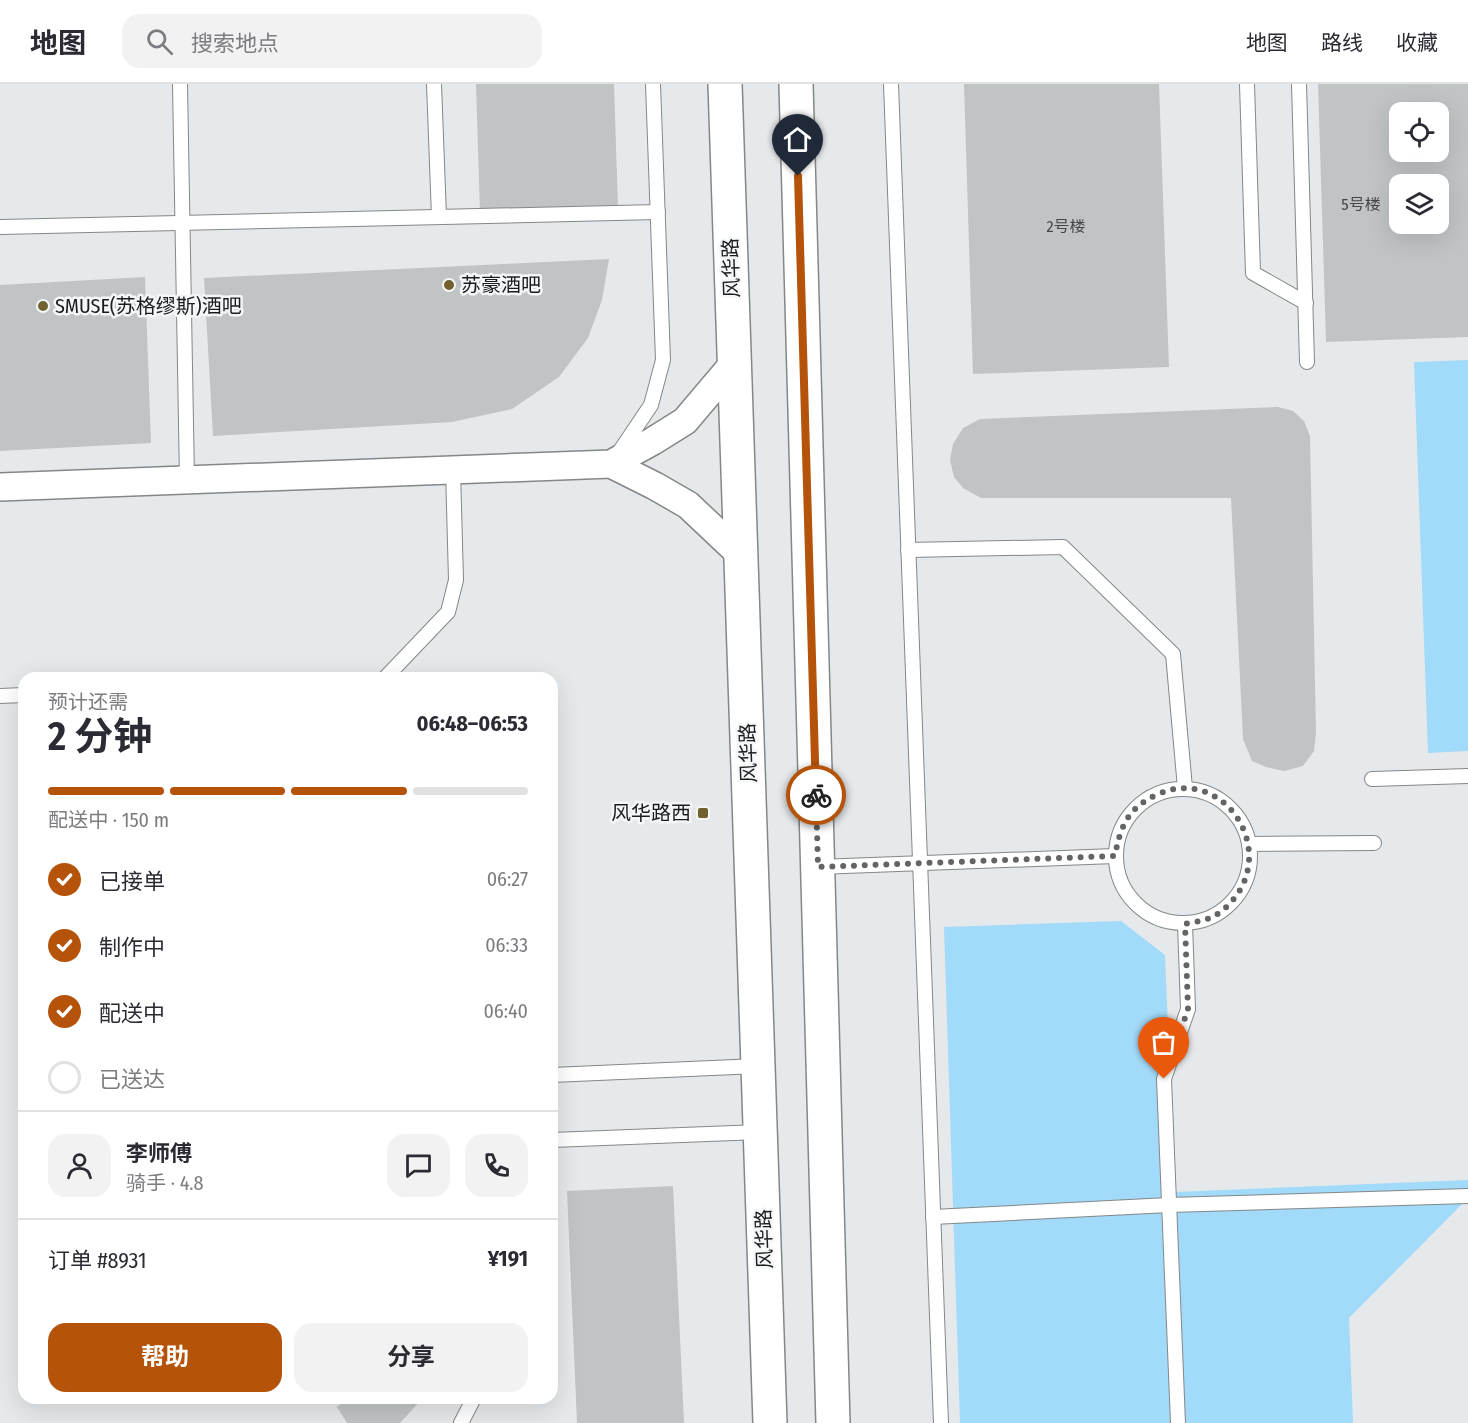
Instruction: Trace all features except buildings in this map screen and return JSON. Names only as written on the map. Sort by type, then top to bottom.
[{"type":"main road","name":"风华路","points":[[725,84],[770,1423]]},
{"type":"main road","points":[[796,84],[833,1423]]},
{"type":"street","points":[[0,487],[611,464],[685,421],[735,362]]},
{"type":"street","points":[[611,464],[688,506],[741,555]]},
{"type":"lane","points":[[180,84],[187,480]]},
{"type":"lane","points":[[434,84],[439,217]]},
{"type":"lane","points":[[611,464],[651,405],[663,360],[653,84]]},
{"type":"lane","points":[[891,84],[941,1423]]},
{"type":"lane","points":[[1247,84],[1253,273],[1306,303]]},
{"type":"lane","points":[[1299,84],[1307,363]]},
{"type":"lane","points":[[0,226],[658,212]]},
{"type":"lane","points":[[391,672],[448,612],[456,580],[453,470]]},
{"type":"lane","points":[[908,550],[1063,547],[1173,654],[1185,788]]},
{"type":"lane","points":[[0,696],[18,695]]},
{"type":"lane","points":[[1372,779],[1468,776]]},
{"type":"lane","points":[[1185,788],[1206,792],[1226,804],[1241,822],[1249,844],[1249,867],[1242,889],[1227,907],[1208,919],[1185,924],[1163,921],[1144,912],[1128,897],[1119,877],[1115,856],[1118,835],[1129,815],[1144,800],[1164,791],[1185,788]]},
{"type":"lane","points":[[1249,844],[1374,843]]},
{"type":"lane","points":[[818,867],[1115,856]]},
{"type":"lane","points":[[1178,1423],[1164,1079],[1188,1009],[1185,924]]},
{"type":"lane","points":[[558,1075],[758,1066]]},
{"type":"lane","points":[[558,1140],[761,1132]]},
{"type":"lane","points":[[933,1216],[1169,1205],[1468,1196]]},
{"type":"lane","points":[[461,1423],[471,1404]]},
{"type":"shaded area","points":[[1468,360],[1468,751],[1428,753],[1414,362]]},
{"type":"shaded area","points":[[1121,921],[1165,955],[1175,1192],[1468,1180],[1468,1198],[1349,1318],[1353,1423],[960,1423],[944,927]]},
{"type":"way so far","points":[[816,795],[818,867],[1115,856],[1118,835],[1129,815],[1144,800],[1164,791],[1185,788],[1206,792],[1226,804],[1241,822],[1249,844],[1249,867],[1242,889],[1227,907],[1208,919],[1185,924],[1188,1009],[1164,1079]]},
{"type":"place","name":"苏豪酒吧","points":[[449,285]]},
{"type":"place","name":"SMUSE(苏格缪斯)酒吧","points":[[43,306]]},
{"type":"place","name":"风华路西","points":[[703,813]]},
{"type":"route","points":[[798,176],[816,795]]}]
